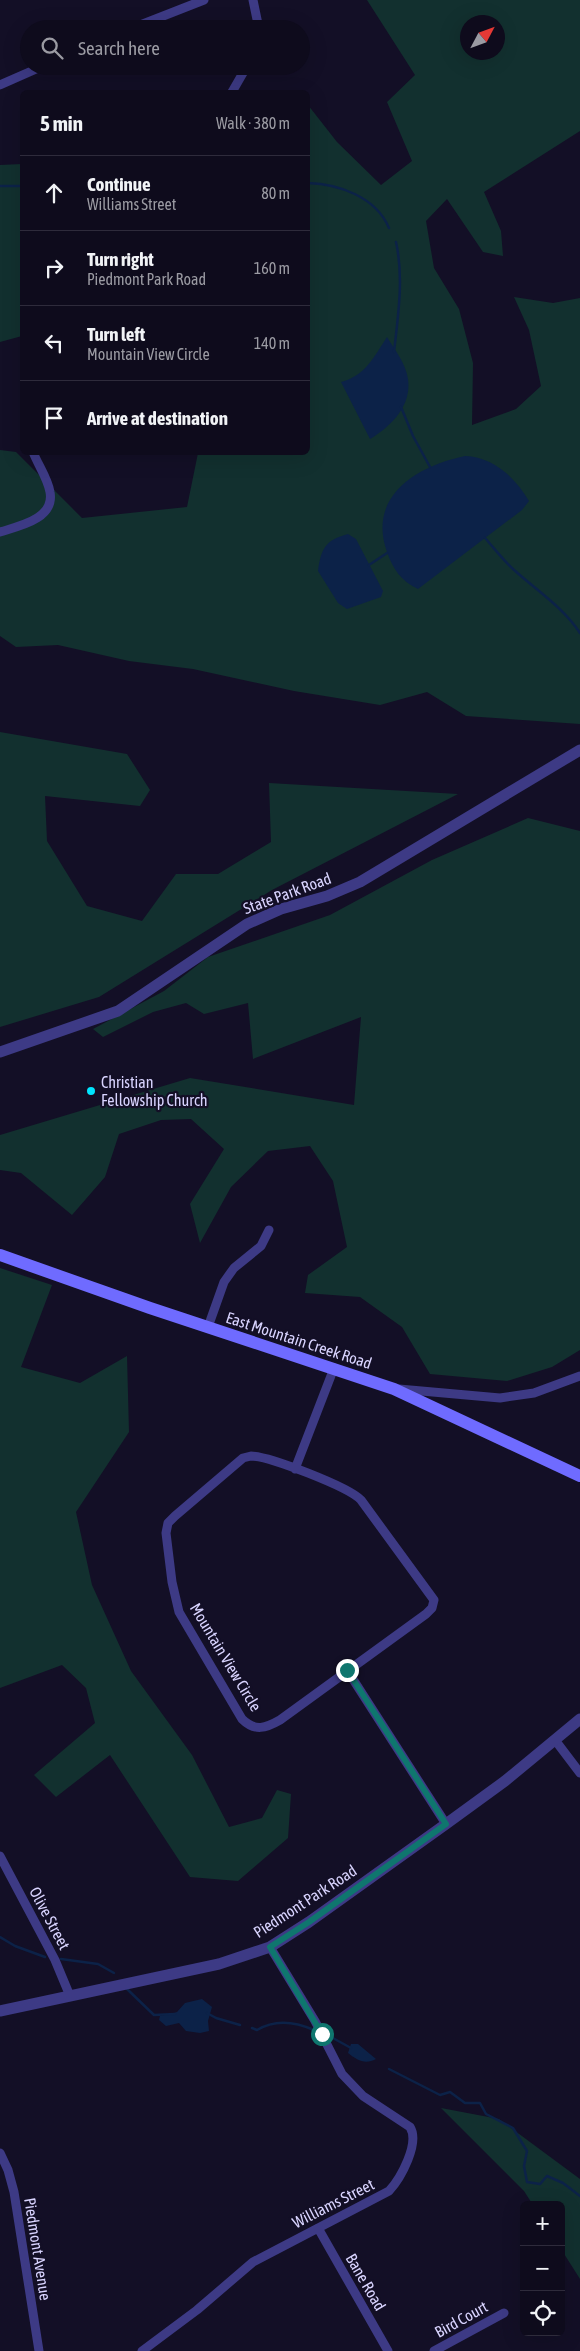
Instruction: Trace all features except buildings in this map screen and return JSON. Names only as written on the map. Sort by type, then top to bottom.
[{"type":"main road","name":"East Mountain Creek Road","points":[[0,1255],[208,1328],[394,1389],[580,1476]]},
{"type":"street","points":[[153,20],[204,0]]},
{"type":"street","points":[[253,0],[257,20]]},
{"type":"street","points":[[0,85],[23,75]]},
{"type":"street","points":[[233,90],[242,75]]},
{"type":"street","points":[[0,532],[34,520],[48,507],[50,491],[34,455]]},
{"type":"street","name":"State Park Road","points":[[0,1052],[118,1011],[238,928],[265,915],[327,896],[360,882],[580,750]]},
{"type":"street","points":[[208,1328],[224,1282],[234,1268],[261,1246],[269,1230]]},
{"type":"street","points":[[295,1469],[334,1368]]},
{"type":"street","points":[[394,1389],[500,1398],[534,1392],[580,1376]]},
{"type":"street","name":"Mountain View Circle","points":[[247,1456],[260,1457],[349,1490],[358,1497],[434,1600],[432,1608],[426,1614],[347,1670],[280,1720],[262,1728],[254,1727],[242,1719],[184,1624],[176,1604],[166,1533],[171,1520],[247,1456]]},
{"type":"street","points":[[347,1670],[446,1824]]},
{"type":"street","name":"Piedmont Park Road","points":[[0,2011],[219,1964],[270,1947],[309,1922],[446,1824],[580,1719]]},
{"type":"street","points":[[555,1740],[580,1773]]},
{"type":"street","name":"Olive Street","points":[[0,1856],[55,1960],[70,1996]]},
{"type":"street","name":"Williams Street","points":[[142,2351],[197,2310],[253,2262],[389,2191],[401,2174],[415,2137],[410,2127],[363,2096],[342,2074],[315,2021],[270,1947]]},
{"type":"street","name":"Piedmont Avenue","points":[[0,2153],[4,2169],[14,2192],[39,2351]]},
{"type":"street","name":"Bane Road","points":[[318,2228],[388,2351]]},
{"type":"street","name":"Bird Court","points":[[434,2351],[504,2313]]},
{"type":"green space","points":[[367,0],[580,0],[580,131],[484,192],[501,231],[503,256],[483,252],[447,199],[426,221],[434,268],[459,309],[473,363],[472,425],[516,409],[541,386],[529,330],[514,297],[553,303],[580,298],[580,724],[466,716],[427,692],[380,705],[294,691],[193,669],[129,661],[58,645],[16,647],[0,636],[0,450],[16,452],[82,518],[187,507],[198,455],[310,455],[310,108],[337,142],[381,185],[412,161],[387,102],[415,75]]},
{"type":"green space","points":[[20,164],[20,337],[0,342],[0,165]]},
{"type":"green space","points":[[0,732],[127,754],[150,790],[140,806],[45,796],[47,841],[87,906],[142,921],[176,874],[218,874],[271,842],[269,783],[458,794],[272,890],[99,997],[0,1027]]},
{"type":"green space","points":[[528,818],[580,831],[580,1350],[552,1367],[507,1381],[430,1374],[402,1327],[360,1297],[305,1293],[308,1275],[347,1247],[333,1181],[310,1146],[268,1151],[231,1187],[200,1243],[190,1204],[224,1149],[191,1119],[161,1120],[119,1134],[105,1177],[72,1215],[21,1173],[0,1170],[0,1135],[190,1078],[354,1105],[361,1017],[253,1059],[248,1003],[204,1014],[186,1003],[153,1012],[103,1037],[93,1029],[164,991],[208,957],[330,915],[432,860]]},
{"type":"green space","points":[[0,1268],[52,1285],[21,1367],[80,1383],[127,1356],[129,1432],[76,1512],[92,1585],[131,1671],[192,1755],[229,1827],[262,1818],[277,1790],[291,1794],[288,1838],[238,1881],[190,1877],[110,1755],[56,1797],[34,1775],[95,1723],[86,1688],[62,1665],[0,1688]]},
{"type":"green space","points":[[441,2108],[499,2119],[580,2179],[580,2279],[565,2255],[565,2201],[530,2201],[524,2191]]},
{"type":"water","points":[[387,337],[405,368],[408,379],[407,398],[392,422],[370,439],[341,382],[363,370]]},
{"type":"water","points":[[465,456],[475,457],[494,464],[510,476],[529,501],[522,510],[418,589],[402,578],[389,558],[383,532],[384,515],[390,500],[414,476],[430,467]]},
{"type":"water","points":[[348,534],[356,539],[383,591],[381,597],[347,609],[338,603],[318,571],[326,546],[334,539]]},
{"type":"water","points":[[202,1999],[212,2007],[208,2021],[209,2031],[200,2033],[186,2031],[179,2023],[166,2026],[159,2020],[160,2016],[177,2012],[185,2003]]},
{"type":"water","points":[[351,2044],[358,2044],[376,2059],[365,2062],[355,2058],[348,2053]]},
{"type":"waterway","points":[[310,183],[332,186],[366,200],[383,217],[389,228]]},
{"type":"waterway","points":[[0,186],[20,186]]},
{"type":"waterway","points":[[394,352],[400,283],[396,242]]},
{"type":"waterway","points":[[401,407],[413,436],[430,467]]},
{"type":"waterway","points":[[485,538],[509,565],[566,615],[580,633]]},
{"type":"waterway","points":[[369,565],[387,553]]},
{"type":"waterway","points":[[0,1937],[15,1946],[45,1957]]},
{"type":"waterway","points":[[61,1959],[98,1964],[114,1973]]},
{"type":"waterway","points":[[127,1989],[154,2015],[175,2014]]},
{"type":"waterway","points":[[207,2013],[216,2018],[240,2025]]},
{"type":"waterway","points":[[252,2028],[257,2030],[271,2024],[286,2023],[314,2030]]},
{"type":"waterway","points":[[331,2037],[351,2048]]},
{"type":"waterway","points":[[389,2069],[440,2095],[450,2092],[465,2103],[480,2103],[486,2114],[513,2128],[527,2151],[524,2166],[527,2182],[540,2184],[547,2176],[563,2183],[580,2196]]},
{"type":"place","name":"Christian Fellowship Church","points":[[91,1091]]},
{"type":"route","points":[[322,2034],[276,1960],[270,1947],[309,1922],[446,1824],[347,1670]]}]
